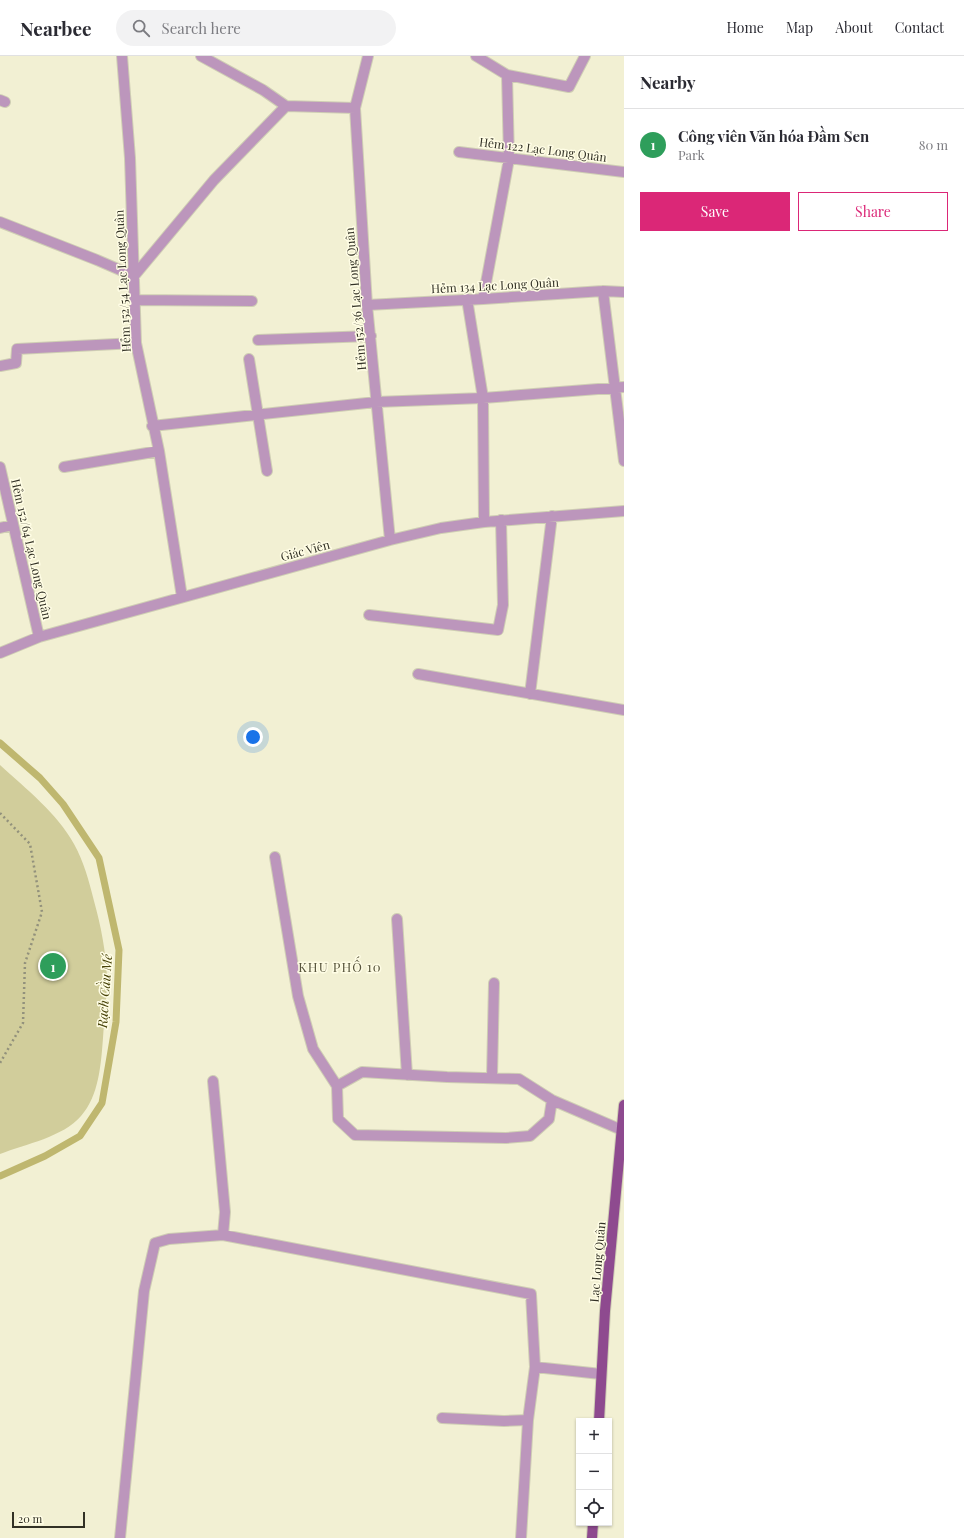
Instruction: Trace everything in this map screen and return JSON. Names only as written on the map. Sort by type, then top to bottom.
[{"type":"main road","name":"Lạc Long Quân","points":[[599,1418],[605,1311],[623,1130],[624,1105]]},
{"type":"main road","points":[[592,1538],[593,1526]]},
{"type":"street","name":"Hẻm 152/54 Lạc Long Quân","points":[[122,56],[130,158],[136,343],[152,426],[159,451],[182,597]]},
{"type":"street","points":[[201,56],[263,90],[286,106],[355,108]]},
{"type":"street","name":"Hẻm 152/36 Lạc Long Quân","points":[[368,56],[355,108],[367,305],[390,540]]},
{"type":"street","points":[[476,56],[507,75],[569,87],[585,56]]},
{"type":"street","points":[[483,300],[509,158],[507,75]]},
{"type":"street","points":[[0,222],[134,276],[214,180],[286,106]]},
{"type":"street","name":"Hẻm 122 Lạc Long Quân","points":[[459,152],[624,172]]},
{"type":"street","points":[[603,291],[619,388],[624,461]]},
{"type":"street","name":"Hẻm 134 Lạc Long Quân","points":[[367,305],[467,299],[483,300],[603,291],[624,292]]},
{"type":"street","points":[[467,299],[483,398],[484,522]]},
{"type":"street","points":[[135,300],[252,301]]},
{"type":"street","points":[[258,340],[370,336]]},
{"type":"street","points":[[0,366],[16,363],[17,349],[136,343]]},
{"type":"street","points":[[249,359],[267,471]]},
{"type":"street","points":[[152,426],[376,402],[483,398],[619,388]]},
{"type":"street","points":[[64,467],[159,451]]},
{"type":"street","name":"Hẻm 152/64 Lạc Long Quân","points":[[0,467],[39,637]]},
{"type":"street","name":"Giác Viên","points":[[0,653],[39,637],[390,540],[441,528],[501,520],[624,511]]},
{"type":"street","points":[[530,694],[552,516]]},
{"type":"street","points":[[369,616],[498,630],[503,605],[501,520]]},
{"type":"street","points":[[0,528],[13,525]]},
{"type":"street","points":[[418,674],[624,710]]},
{"type":"street","points":[[275,857],[298,996],[313,1049],[337,1086],[338,1119],[355,1135],[506,1138],[530,1136],[549,1119],[552,1100]]},
{"type":"street","points":[[397,919],[407,1075]]},
{"type":"street","points":[[492,1078],[494,984]]},
{"type":"street","points":[[337,1086],[362,1072],[519,1079],[552,1100],[623,1130]]},
{"type":"street","points":[[213,1081],[224,1212],[223,1235]]},
{"type":"street","points":[[120,1538],[144,1291],[155,1243],[169,1239],[223,1235],[531,1294],[535,1367],[528,1420],[521,1538]]},
{"type":"street","points":[[535,1367],[601,1374]]},
{"type":"street","points":[[442,1418],[504,1421],[528,1420]]},
{"type":"path","points":[[0,813],[30,844],[42,912],[25,963],[23,1023],[0,1063]]},
{"type":"shaded area","points":[[0,765],[50,812],[67,833],[78,851],[88,879],[99,920],[107,978],[100,1069],[92,1099],[87,1108],[73,1123],[54,1135],[0,1154]]},
{"type":"waterway","name":"Rạch Cầu Mé","points":[[0,743],[40,778],[63,804],[99,858],[119,950],[116,1022],[102,1103],[80,1136],[45,1156],[0,1176]]},
{"type":"place","name":"Công viên Văn hóa Đầm Sen","points":[[53,966]]},
{"type":"district","name":"KHU PHỐ 10","points":[[340,966]]}]
